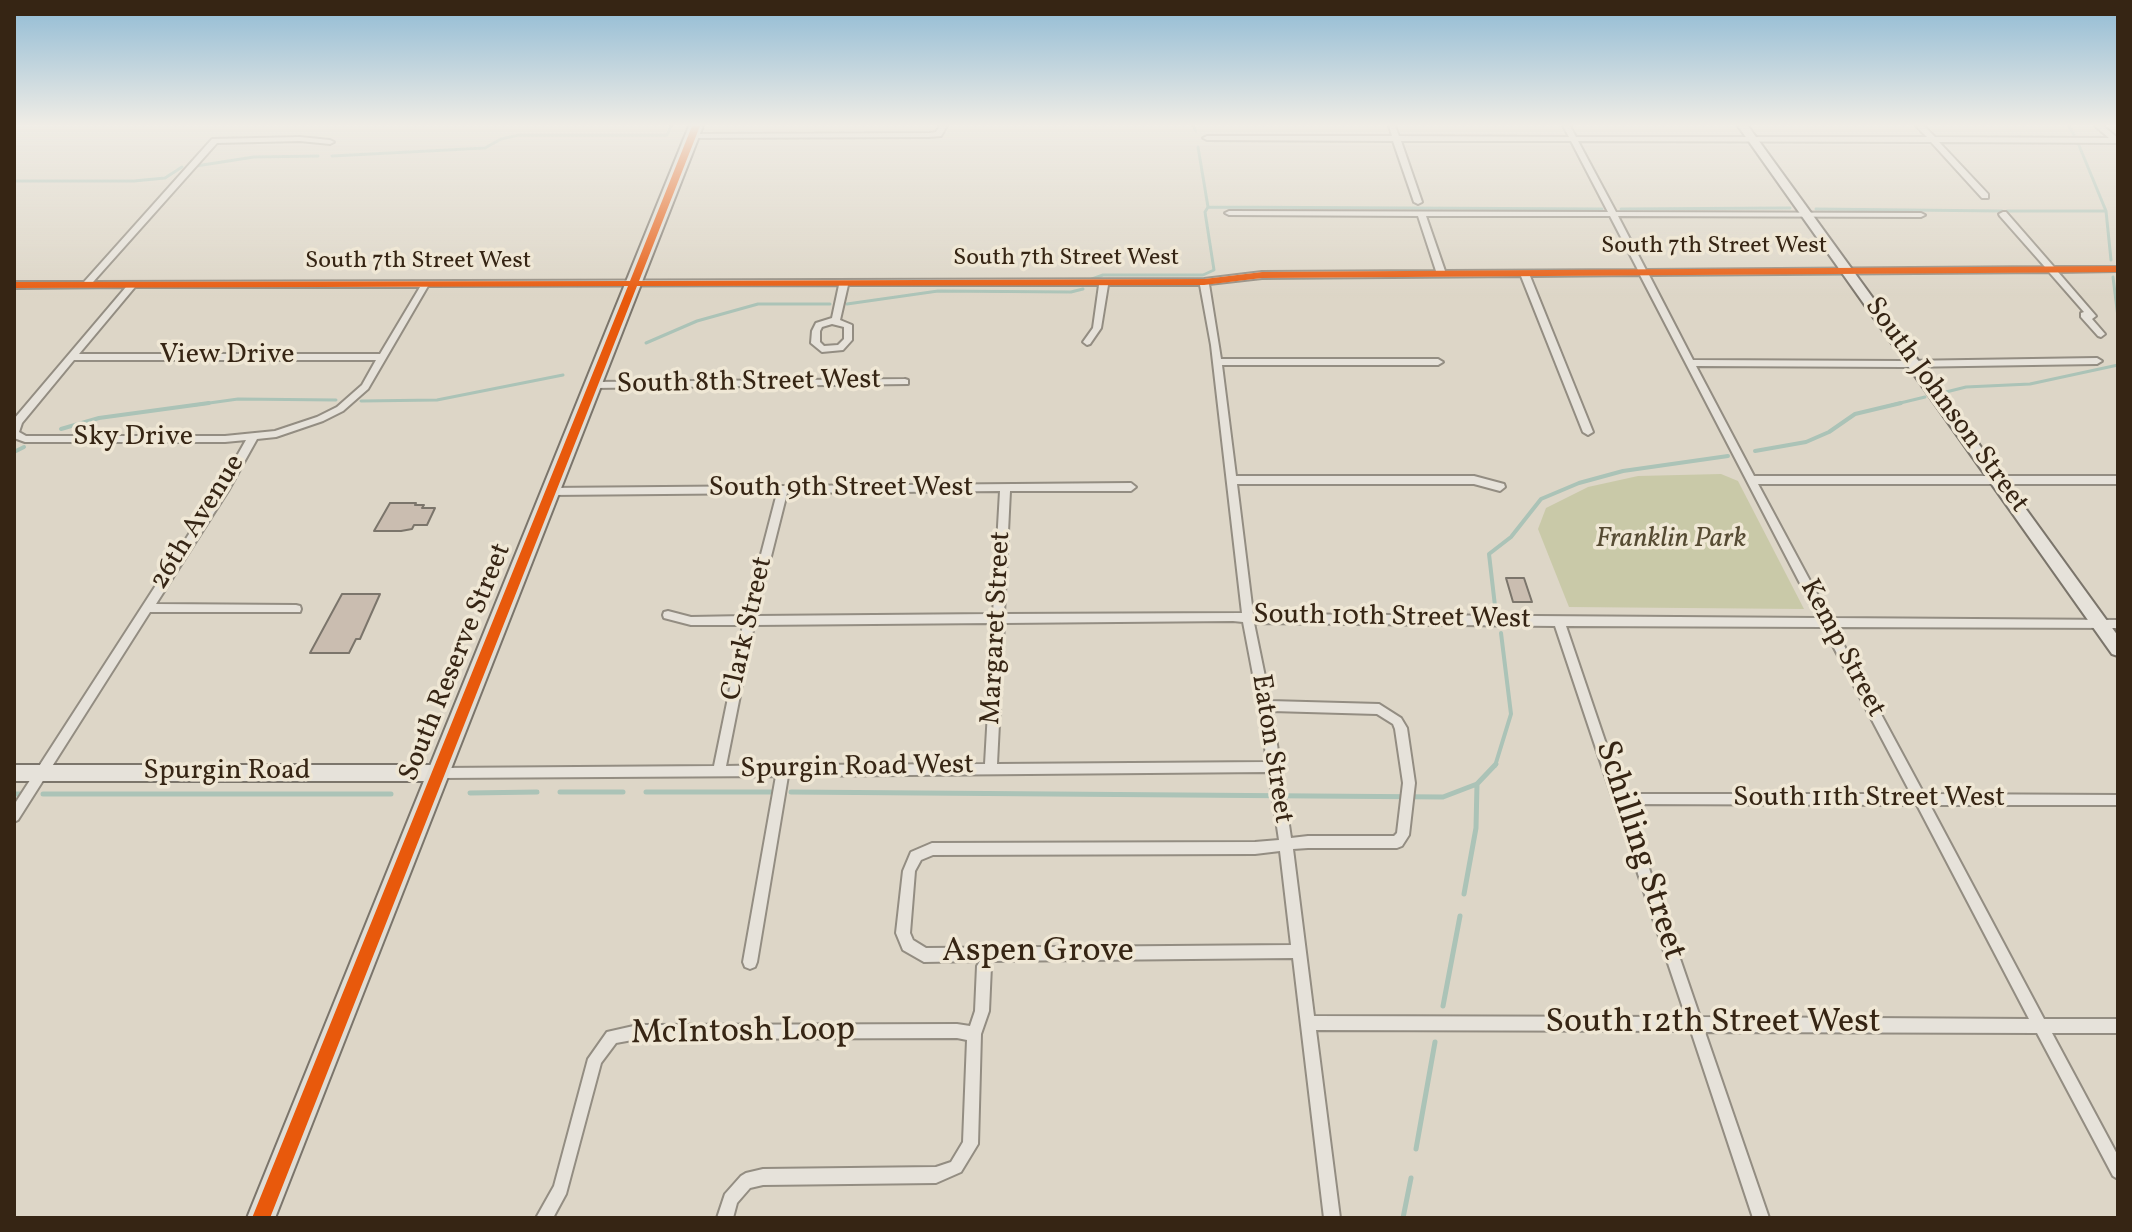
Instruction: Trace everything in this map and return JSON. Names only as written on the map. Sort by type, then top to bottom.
[{"type":"highway","name":"South Reserve Street","points":[[261,1218],[673,183]]},
{"type":"street","points":[[86,285],[177,183]]},
{"type":"street","points":[[1412,183],[1418,202]]},
{"type":"street","name":"Kemp Street","points":[[1598,183],[2118,1171]]},
{"type":"street","name":"South Johnson Street","points":[[1785,183],[2118,649]]},
{"type":"street","points":[[1974,183],[1985,196]]},
{"type":"street","points":[[1229,213],[1921,215]]},
{"type":"street","points":[[1421,214],[1441,273]]},
{"type":"street","points":[[2003,214],[2101,334]]},
{"type":"street","name":"South 7th Street West","points":[[14,285],[1204,282],[1262,275],[2118,269]]},
{"type":"street","points":[[1524,272],[1588,432]]},
{"type":"street","points":[[1087,342],[1097,328],[1104,282]]},
{"type":"street","name":"Eaton Street","points":[[1204,282],[1248,618],[1286,846],[1332,1218]]},
{"type":"street","points":[[836,320],[844,283]]},
{"type":"street","name":"Sky Drive","points":[[132,285],[17,422],[14,434],[25,439],[253,437]]},
{"type":"street","name":"26th Avenue","points":[[14,816],[224,488],[253,437],[285,431],[340,409],[365,387],[425,285]]},
{"type":"street","name":"View Drive","points":[[71,357],[384,357]]},
{"type":"street","points":[[1690,363],[2097,361]]},
{"type":"street","points":[[1216,362],[1438,362]]},
{"type":"street","name":"South 8th Street West","points":[[593,385],[905,382]]},
{"type":"street","points":[[1231,480],[1474,480],[1500,487]]},
{"type":"street","points":[[1752,480],[2118,480]]},
{"type":"street","name":"South 9th Street West","points":[[551,491],[1131,487]]},
{"type":"street","name":"Margaret Street","points":[[991,767],[1005,489]]},
{"type":"street","name":"Clark Street","points":[[719,770],[749,621],[783,490]]},
{"type":"street","points":[[146,608],[296,609]]},
{"type":"street","name":"South 10th Street West","points":[[668,615],[691,621],[1248,618],[2118,624]]},
{"type":"street","name":"Schilling Street","points":[[1559,622],[1761,1218]]},
{"type":"street","name":"Aspen Grove","points":[[1265,706],[1379,709],[1401,728],[1409,783],[1403,835],[1397,842],[932,849],[916,856],[909,871],[903,933],[908,945],[924,955],[1298,951]]},
{"type":"street","name":"Spurgin Road West","points":[[440,773],[1274,767]]},
{"type":"street","points":[[750,962],[783,769]]},
{"type":"street","name":"Spurgin Road","points":[[14,773],[440,773]]},
{"type":"street","name":"South 11th Street West","points":[[1621,799],[2118,800]]},
{"type":"street","points":[[725,1218],[730,1199],[746,1181],[763,1177],[936,1175],[956,1167],[970,1144],[974,1034],[982,1011],[984,966]]},
{"type":"street","name":"South 12th Street West","points":[[1307,1023],[2118,1026]]},
{"type":"street","name":"McIntosh Loop","points":[[544,1218],[561,1189],[595,1059],[612,1037],[638,1032],[957,1031],[974,1034]]},
{"type":"green space","name":"Franklin Park","points":[[1721,474],[1738,481],[1804,609],[1569,607],[1538,529],[1546,508],[1588,487],[1638,476]]},
{"type":"building","points":[[390,503],[416,503],[424,505],[422,508],[435,508],[427,525],[414,525],[412,529],[401,531],[374,531]]},
{"type":"building","points":[[1506,578],[1524,578],[1532,602],[1513,602]]},
{"type":"building","points":[[342,594],[380,594],[360,639],[356,639],[349,653],[310,653]]},
{"type":"waterway","points":[[1204,183],[1208,207]]},
{"type":"waterway","points":[[2095,183],[2106,211],[2111,260]]},
{"type":"waterway","points":[[1092,279],[1103,275],[1203,275],[1214,270],[1205,212],[1208,207]]},
{"type":"waterway","points":[[1208,207],[1602,209]]},
{"type":"waterway","points":[[1621,209],[1790,208]]},
{"type":"waterway","points":[[1816,209],[2002,211]]},
{"type":"waterway","points":[[2007,211],[2104,211]]},
{"type":"waterway","points":[[2113,277],[2118,317]]},
{"type":"waterway","points":[[847,304],[938,291],[1071,292],[1083,289]]},
{"type":"waterway","points":[[646,343],[697,321],[758,304],[830,304]]},
{"type":"waterway","points":[[1946,392],[1966,387],[2030,384],[2118,365]]},
{"type":"waterway","points":[[361,401],[437,400],[563,375]]},
{"type":"waterway","points":[[1892,405],[1925,397]]},
{"type":"waterway","points":[[195,405],[238,399],[336,400]]},
{"type":"waterway","points":[[61,429],[99,418],[209,403]]},
{"type":"waterway","points":[[1755,451],[1806,442],[1829,432],[1855,414],[1901,403]]},
{"type":"waterway","points":[[14,452],[24,447]]},
{"type":"waterway","points":[[1495,606],[1489,554],[1511,537],[1541,499],[1579,483],[1623,471],[1728,456]]},
{"type":"waterway","points":[[1495,765],[1511,714],[1501,633]]},
{"type":"waterway","points":[[1477,784],[1495,765]]},
{"type":"waterway","points":[[791,792],[1443,797],[1477,784]]},
{"type":"waterway","points":[[1464,894],[1476,828],[1477,784]]},
{"type":"waterway","points":[[470,793],[537,792]]},
{"type":"waterway","points":[[560,792],[623,792]]},
{"type":"waterway","points":[[646,792],[771,792]]},
{"type":"waterway","points":[[14,794],[21,794]]},
{"type":"waterway","points":[[43,794],[391,794]]},
{"type":"waterway","points":[[1443,1006],[1460,916]]},
{"type":"waterway","points":[[1416,1149],[1435,1042]]},
{"type":"waterway","points":[[1403,1218],[1411,1178]]},
{"type":"cycle path","points":[[261,1218],[673,183]]},
{"type":"cycle path","points":[[14,285],[1204,282],[1262,275],[2118,269]]}]
